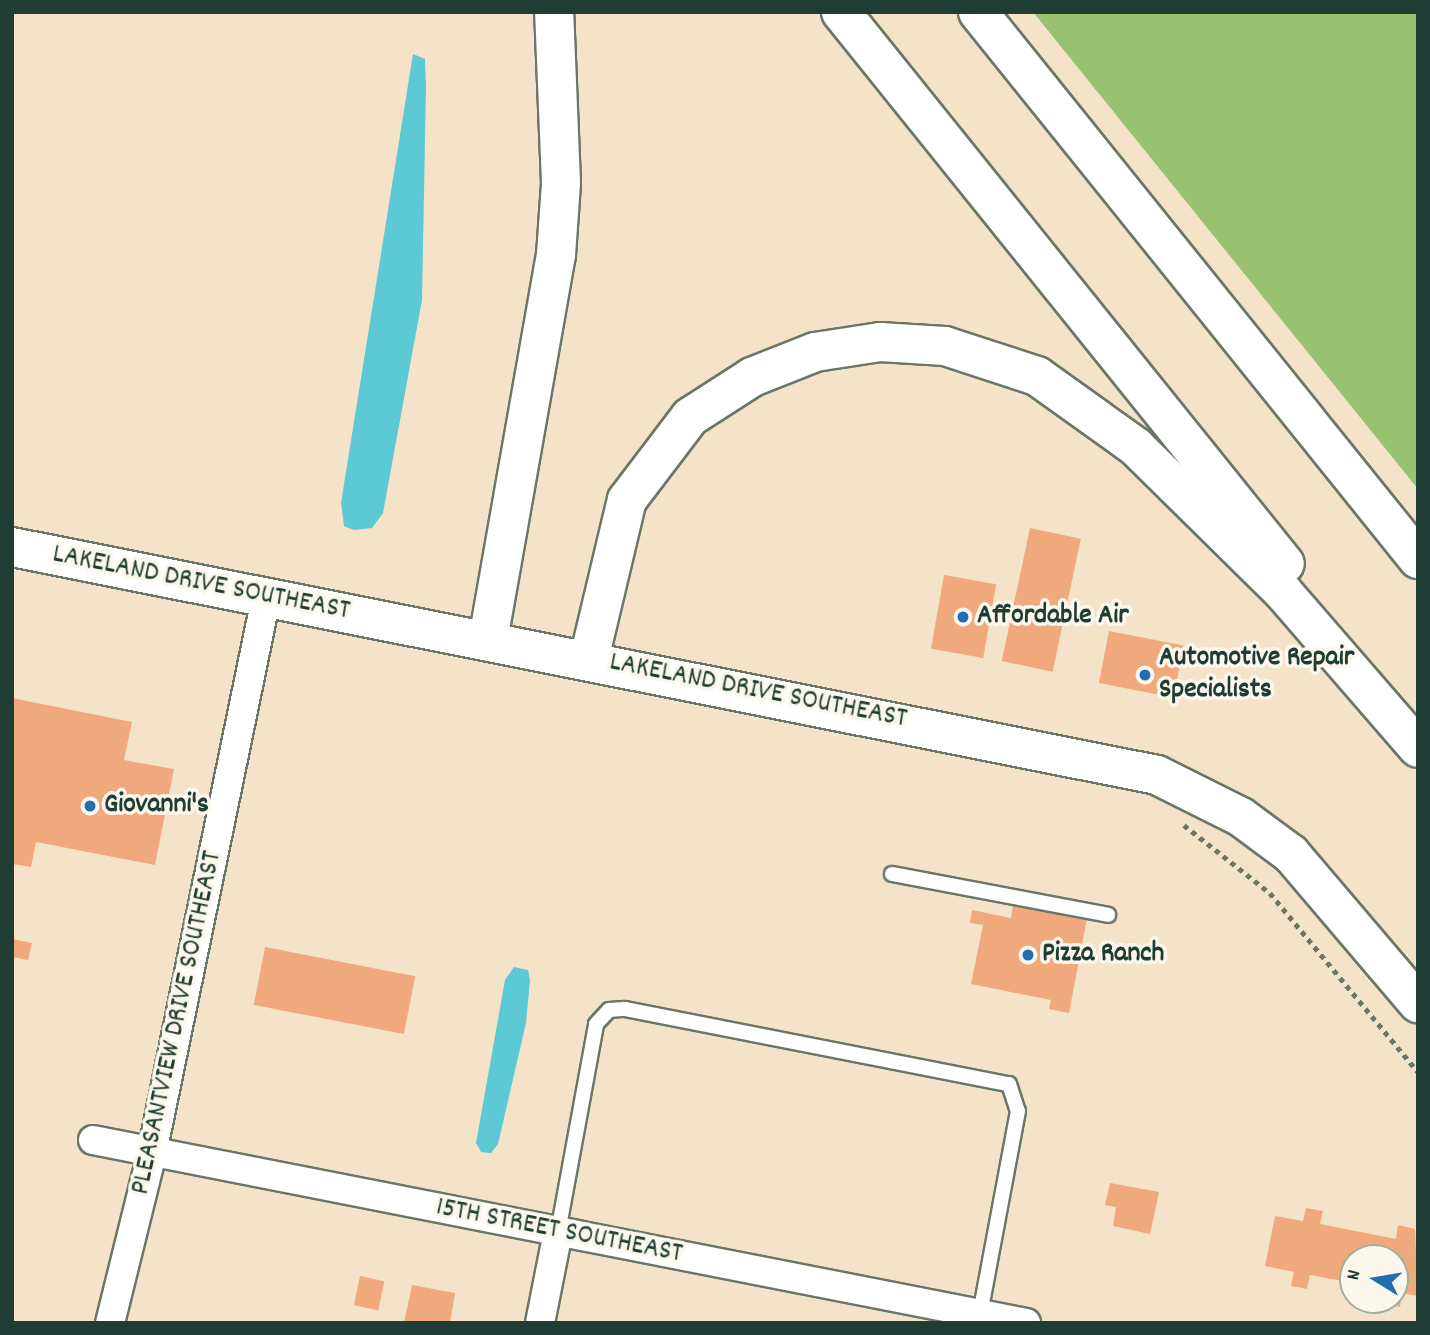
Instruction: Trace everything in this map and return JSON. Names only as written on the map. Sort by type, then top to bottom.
[{"type":"main road","points":[[488,640],[556,255],[561,183],[554,12]]},
{"type":"main road","points":[[841,12],[1418,730]]},
{"type":"main road","points":[[978,12],[1418,559]]},
{"type":"main road","points":[[589,659],[627,500],[690,417],[752,377],[815,352],[880,342],[933,345],[1008,363],[1097,414],[1283,592],[1418,748]]},
{"type":"main road","name":"LAKELAND DRIVE SOUTHEAST","points":[[12,547],[1097,758],[1166,779],[1241,817],[1291,854],[1418,1003]]},
{"type":"street","name":"PLEASANTVIEW DRIVE SOUTHEAST","points":[[110,1323],[152,1153],[266,598]]},
{"type":"street","name":"15TH STREET SOUTHEAST","points":[[93,1140],[1026,1323]]},
{"type":"street","points":[[540,1323],[558,1232]]},
{"type":"lane","points":[[892,874],[1108,915]]},
{"type":"lane","points":[[558,1232],[596,1024],[609,1010],[625,1009],[1009,1084],[1018,1111],[980,1314]]},
{"type":"path","points":[[1176,818],[1270,893],[1418,1072]]},
{"type":"green space","points":[[1033,12],[1418,12],[1418,489]]},
{"type":"water","points":[[413,54],[425,59],[422,300],[383,513],[372,528],[354,530],[344,526],[341,503]]},
{"type":"water","points":[[514,967],[528,970],[530,981],[526,1023],[498,1144],[491,1153],[481,1152],[476,1143],[505,980]]},
{"type":"building","points":[[1030,528],[1081,539],[1053,672],[1002,661]]},
{"type":"building","name":"Affordable Air","points":[[944,575],[996,584],[983,658],[931,649]]},
{"type":"building","points":[[1109,631],[1184,646],[1173,698],[1099,683]]},
{"type":"building","name":"Giovanni's","points":[[12,698],[132,722],[124,760],[174,769],[155,865],[36,842],[31,867],[12,864]]},
{"type":"building","name":"Pizza Ranch","points":[[1013,904],[1087,918],[1069,1013],[1049,1009],[1051,1000],[971,984],[983,925],[970,923],[972,910],[1011,918]]},
{"type":"building","points":[[12,939],[32,943],[28,960],[12,957]]},
{"type":"building","points":[[265,947],[415,976],[404,1034],[254,1005]]},
{"type":"building","points":[[1110,1183],[1159,1192],[1150,1234],[1113,1226],[1116,1207],[1105,1205]]},
{"type":"building","points":[[1306,1208],[1323,1211],[1320,1224],[1396,1239],[1398,1225],[1415,1229],[1418,1296],[1409,1294],[1409,1244],[1339,1244],[1339,1280],[1310,1275],[1307,1289],[1291,1286],[1294,1272],[1265,1266],[1275,1216],[1303,1221]]},
{"type":"building","points":[[360,1276],[384,1281],[378,1311],[354,1305]]},
{"type":"building","points":[[412,1285],[455,1293],[450,1323],[404,1323]]},
{"type":"place","name":"Affordable Air","points":[[963,617]]},
{"type":"place","name":"Automotive Repair Specialists","points":[[1145,675]]},
{"type":"place","name":"Giovanni's","points":[[90,806]]},
{"type":"place","name":"Pizza Ranch","points":[[1028,955]]}]
